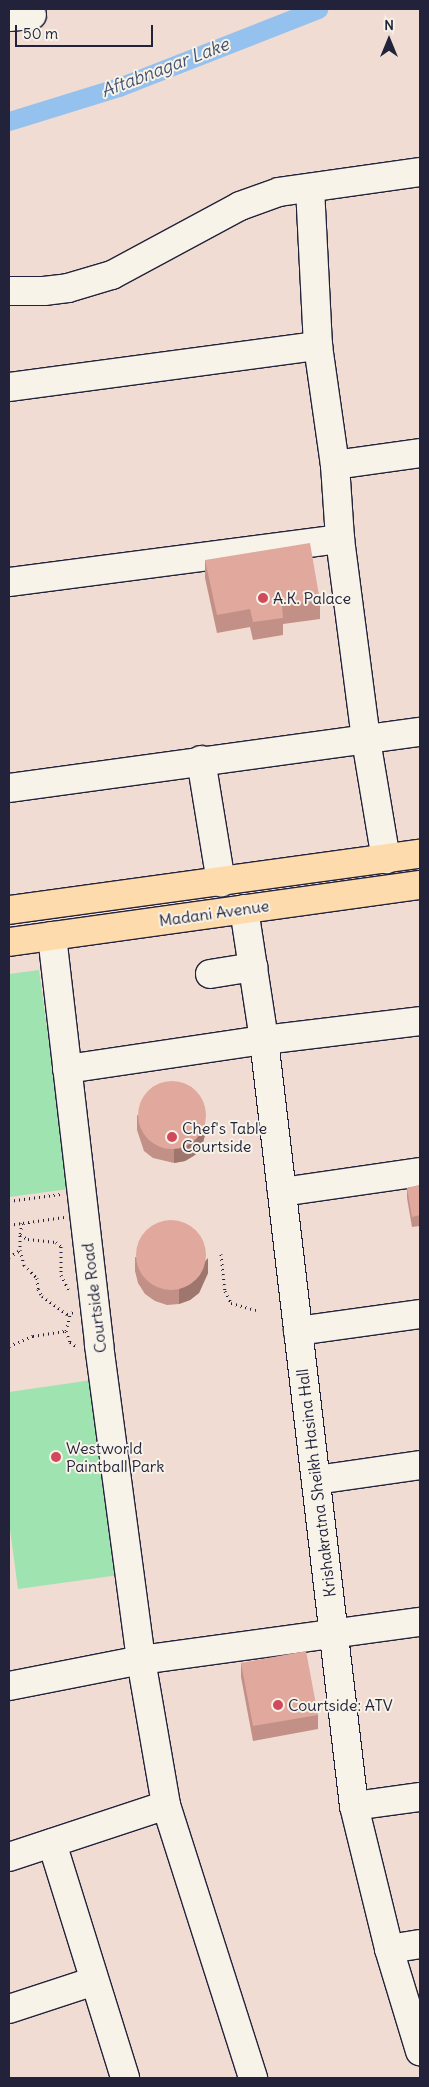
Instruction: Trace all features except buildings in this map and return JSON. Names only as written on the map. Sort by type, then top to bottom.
[{"type":"main road","name":"Madani Avenue","points":[[9,910],[420,854]]},
{"type":"main road","name":"Madani Avenue","points":[[9,942],[420,885]]},
{"type":"main road","points":[[46,905],[52,936]]},
{"type":"street","points":[[9,291],[44,291],[68,288],[112,275],[240,206],[279,192],[420,172]]},
{"type":"street","points":[[310,188],[318,346],[335,465],[340,539],[366,740],[386,858]]},
{"type":"street","points":[[9,387],[318,346]]},
{"type":"street","points":[[335,465],[420,453]]},
{"type":"street","points":[[9,582],[340,539]]},
{"type":"street","points":[[9,788],[201,760],[420,732]]},
{"type":"street","points":[[201,760],[221,882]]},
{"type":"street","name":"Krishakratna Sheikh Hasina Hall","points":[[244,909],[264,1040],[354,1806],[388,1949],[420,2050]]},
{"type":"street","name":"Courtside Road","points":[[52,936],[83,1202],[141,1660],[166,1805],[253,2078]]},
{"type":"street","points":[[210,974],[253,967]]},
{"type":"street","points":[[67,1069],[264,1040],[420,1022]]},
{"type":"street","points":[[282,1192],[420,1172]]},
{"type":"street","points":[[298,1331],[420,1314]]},
{"type":"street","points":[[316,1480],[420,1465]]},
{"type":"street","points":[[9,1686],[141,1660],[420,1622]]},
{"type":"street","points":[[354,1806],[420,1797]]},
{"type":"street","points":[[9,1857],[166,1805]]},
{"type":"street","points":[[52,1843],[125,2078]]},
{"type":"street","points":[[388,1949],[420,1944]]},
{"type":"street","points":[[9,2010],[94,1981]]},
{"type":"path","points":[[9,1201],[83,1202]]},
{"type":"path","points":[[9,1225],[22,1223],[83,1202]]},
{"type":"path","points":[[22,1223],[20,1250],[24,1265],[37,1278],[38,1289],[42,1296],[70,1315]]},
{"type":"path","points":[[20,1234],[28,1239],[56,1242],[61,1246],[61,1275],[63,1282],[72,1294]]},
{"type":"path","points":[[9,1257],[20,1250]]},
{"type":"path","points":[[221,1254],[225,1291],[231,1303],[256,1310]]},
{"type":"path","points":[[9,1346],[33,1336],[66,1331],[70,1315],[75,1310]]},
{"type":"green space","points":[[39,970],[69,1189],[9,1197],[9,974]]},
{"type":"green space","name":"Westworld Paintball Park","points":[[92,1380],[119,1575],[18,1589],[9,1522],[9,1392]]},
{"type":"waterway","name":"Aftabnagar Lake","points":[[9,121],[119,87],[318,9]]},
{"type":"place","name":"A.K. Palace","points":[[263,598]]},
{"type":"place","name":"Chef's Table Courtside","points":[[172,1137]]},
{"type":"place","name":"Westworld Paintball Park","points":[[56,1457]]},
{"type":"place","name":"Courtside: ATV","points":[[278,1705]]}]
